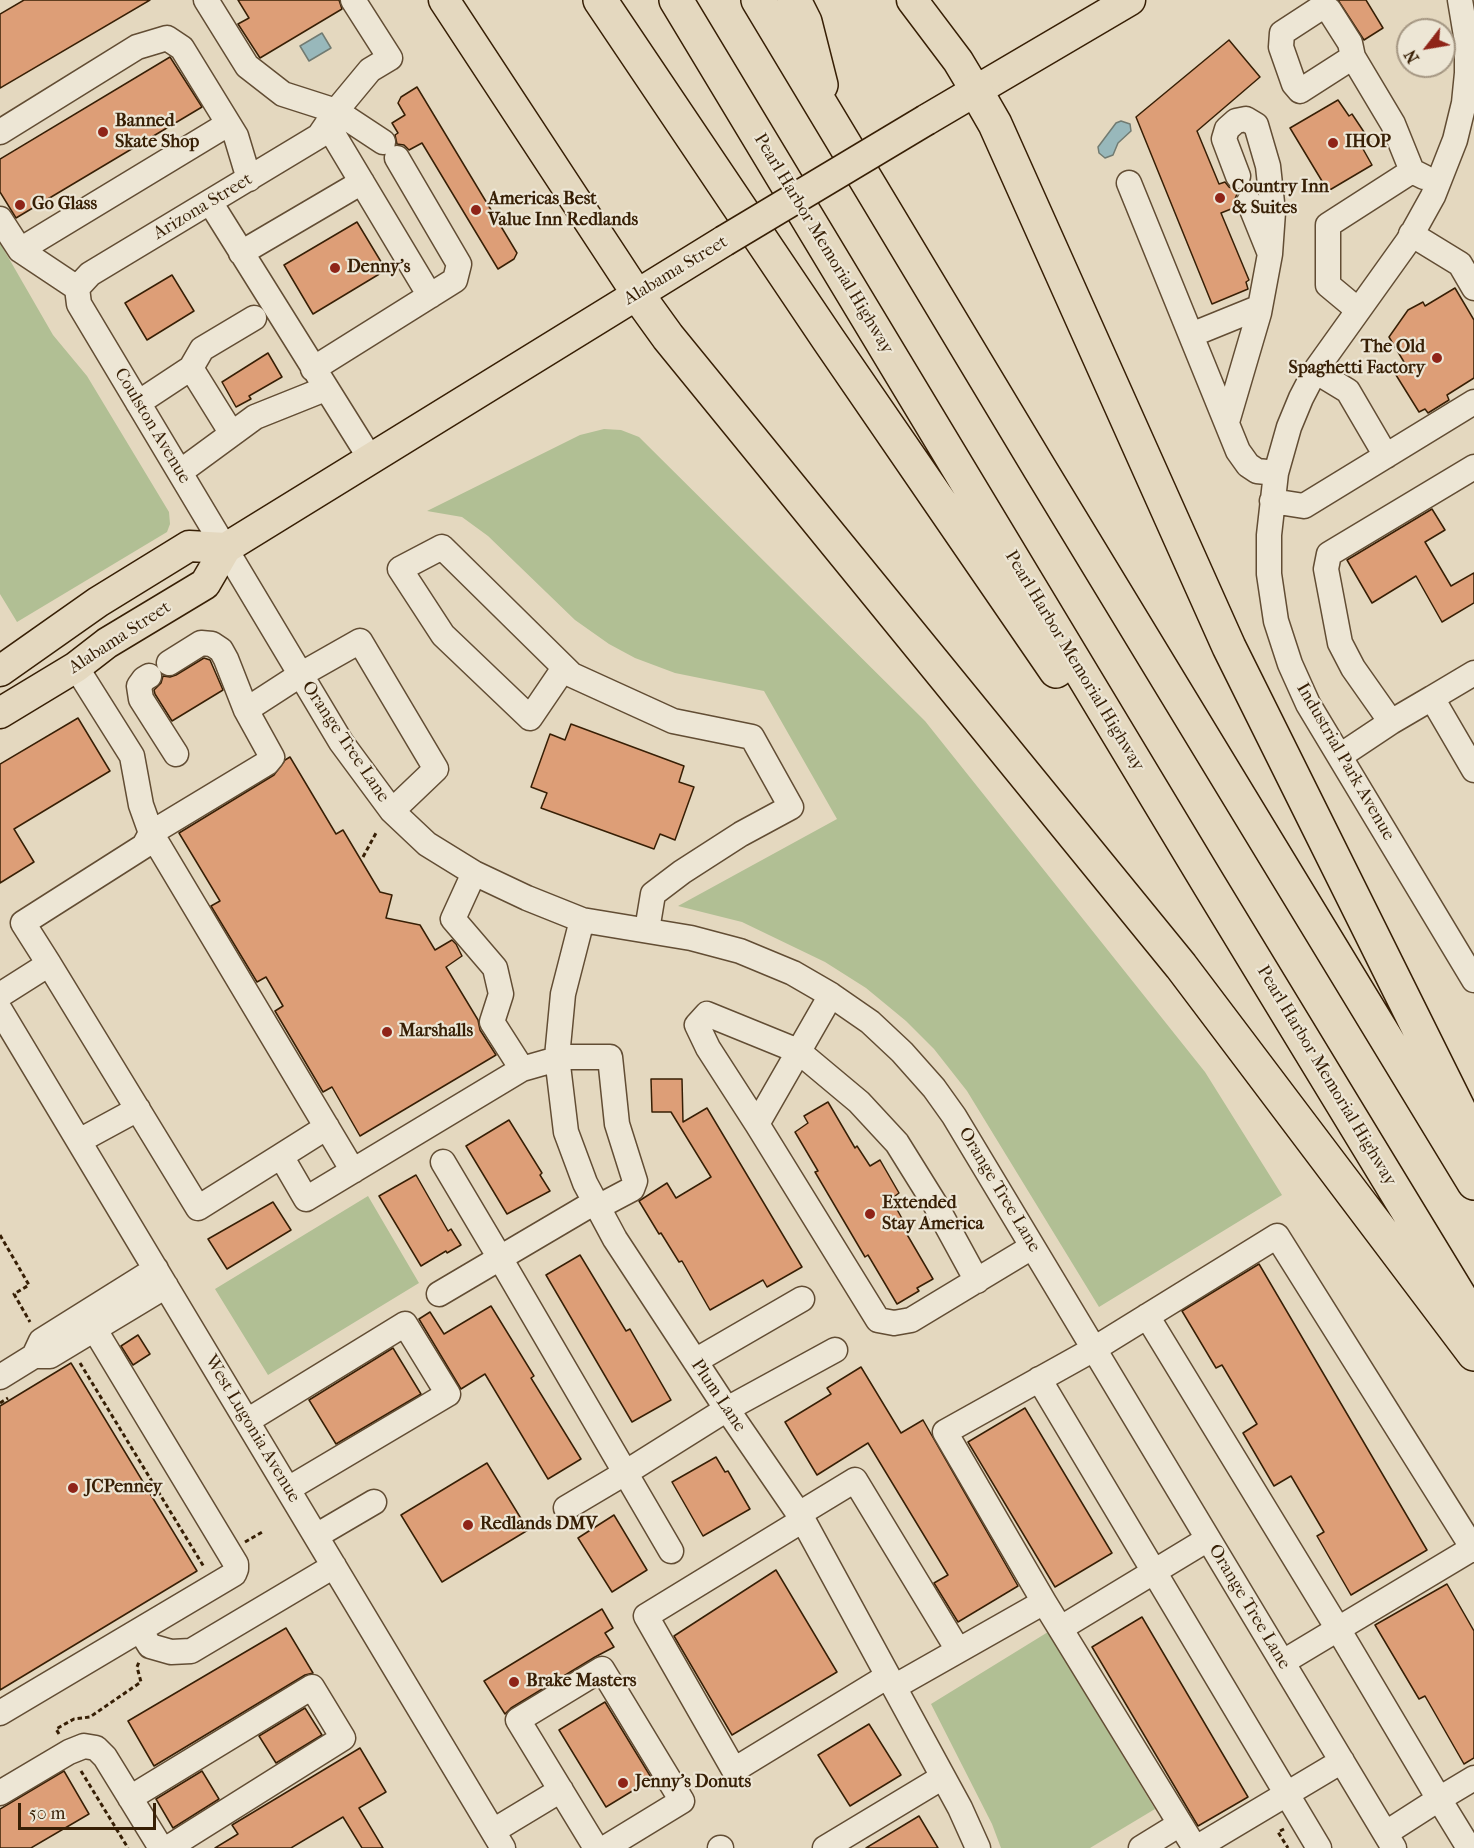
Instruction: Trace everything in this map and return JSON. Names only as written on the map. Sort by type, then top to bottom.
[{"type":"highway","points":[[600,0],[828,339],[1061,678],[1210,886]]},
{"type":"highway","name":"Pearl Harbor Memorial Highway","points":[[676,0],[1474,1320]]},
{"type":"highway","points":[[758,0],[1474,1183]]},
{"type":"highway","points":[[794,0],[805,22],[830,119]]},
{"type":"highway","points":[[976,91],[995,124],[1229,647],[1474,1140]]},
{"type":"highway","points":[[637,294],[668,337],[1181,966],[1474,1354]]},
{"type":"main road","points":[[444,0],[637,294]]},
{"type":"main road","points":[[912,0],[958,61],[976,91]]},
{"type":"main road","name":"Alabama Street","points":[[0,713],[76,667],[107,643],[205,584],[226,548],[724,241],[1130,0]]},
{"type":"main road","points":[[2,665],[189,546],[226,548]]},
{"type":"street","points":[[180,472],[255,417],[320,379],[430,296],[455,280],[459,264],[390,150],[282,94],[247,66],[206,0]]},
{"type":"street","name":"Arizona Street","points":[[78,296],[90,274],[319,136],[370,70],[390,58],[352,0]]},
{"type":"street","name":"Industrial Park Avenue","points":[[1466,6],[1470,73],[1455,140],[1437,184],[1411,234],[1316,371],[1301,398],[1289,427],[1276,473],[1269,535],[1269,574],[1276,621],[1290,664],[1308,705],[1474,980]]},
{"type":"street","points":[[0,132],[137,47],[167,38],[182,48],[236,136],[249,179]]},
{"type":"street","points":[[1353,57],[1393,124],[1412,171],[1437,184]]},
{"type":"street","points":[[331,118],[362,182],[430,296]]},
{"type":"street","points":[[1227,422],[1260,307],[1270,254],[1273,212],[1268,166],[1256,126],[1246,119],[1236,121],[1227,129],[1224,140],[1238,176]]},
{"type":"street","points":[[20,250],[228,124]]},
{"type":"street","points":[[1358,310],[1328,285],[1328,225],[1412,171]]},
{"type":"street","points":[[241,253],[362,182]]},
{"type":"street","points":[[1129,183],[1238,451],[1248,465],[1257,471],[1276,473]]},
{"type":"street","points":[[210,202],[369,458]]},
{"type":"street","points":[[1249,202],[1270,254]]},
{"type":"street","points":[[0,219],[20,250],[78,296]]},
{"type":"street","points":[[1411,234],[1471,273]]},
{"type":"street","name":"Coulston Avenue","points":[[78,296],[138,403],[226,548]]},
{"type":"street","points":[[1191,335],[1260,307]]},
{"type":"street","points":[[138,403],[191,368],[202,349],[254,318]]},
{"type":"street","points":[[191,368],[232,434]]},
{"type":"street","points":[[1316,371],[1348,391],[1386,456]]},
{"type":"street","points":[[1272,501],[1304,506],[1474,402]]},
{"type":"street","points":[[1390,722],[1353,668],[1340,643],[1326,569],[1329,554],[1474,467]]},
{"type":"street","points":[[564,668],[530,718],[443,635],[400,568],[442,547],[572,675],[673,721],[752,737],[791,807],[741,834],[682,872],[654,894],[647,930]]},
{"type":"street","name":"Orange Tree Lane","points":[[226,548],[341,742],[392,811],[427,844],[474,873],[582,920],[691,938],[740,951],[793,973],[831,995],[870,1022],[902,1052],[954,1116],[1390,1841]]},
{"type":"street","points":[[246,710],[300,675],[360,641],[436,769],[392,811]]},
{"type":"street","points":[[176,754],[141,699],[139,686],[144,679],[201,643],[212,644],[226,659],[246,710],[272,757],[267,763],[152,833],[144,846],[23,923],[198,1208],[327,1127]]},
{"type":"street","points":[[76,667],[132,756],[141,805],[152,833],[353,1171]]},
{"type":"street","points":[[1340,756],[1390,722],[1474,673]]},
{"type":"street","points":[[1432,698],[1474,770]]},
{"type":"street","points":[[474,873],[453,919],[495,968],[501,994],[492,1022],[522,1069]]},
{"type":"street","name":"Plum Lane","points":[[582,920],[563,994],[557,1058],[567,1132],[585,1184],[615,1239],[694,1361],[801,1517],[960,1808],[978,1848]]},
{"type":"street","points":[[0,995],[49,964]]},
{"type":"street","points":[[757,1124],[831,995]]},
{"type":"street","name":"West Lugonia Avenue","points":[[0,1010],[7,1034],[79,1141],[498,1839]]},
{"type":"street","points":[[976,1281],[935,1204],[897,1143],[859,1102],[798,1052],[708,1014],[697,1025],[708,1048],[878,1320],[894,1323],[911,1320],[976,1281],[1032,1247]]},
{"type":"street","points":[[281,1156],[306,1199],[522,1069],[557,1058],[610,1057],[616,1124],[634,1181],[632,1188],[596,1204],[439,1294]]},
{"type":"street","points":[[79,1141],[138,1108]]},
{"type":"street","points":[[442,1162],[671,1551]]},
{"type":"street","points":[[1283,1662],[1474,1549],[1277,1236],[1094,1349],[945,1432],[1044,1602],[1196,1848],[1342,1761]]},
{"type":"street","points":[[0,1377],[34,1356],[50,1356],[94,1330],[161,1278]]},
{"type":"street","points":[[34,1356],[41,1341],[161,1278]]},
{"type":"street","points":[[694,1361],[802,1299]]},
{"type":"street","points":[[1147,1316],[1469,1848]]},
{"type":"street","points":[[247,1421],[405,1324],[448,1394],[288,1490]]},
{"type":"street","points":[[0,1713],[234,1574],[236,1569],[236,1564],[94,1330]]},
{"type":"street","points":[[566,1508],[727,1410],[835,1350]]},
{"type":"street","points":[[1039,1380],[1319,1848]]},
{"type":"street","points":[[958,1650],[855,1479],[801,1517],[646,1616],[734,1770],[891,1681],[958,1650],[1044,1602]]},
{"type":"street","points":[[316,1536],[374,1502]]},
{"type":"street","points":[[1061,1628],[1208,1539]]},
{"type":"street","points":[[140,1630],[150,1646],[171,1652],[190,1651],[334,1566]]},
{"type":"street","points":[[596,1848],[518,1720],[602,1669],[682,1801],[605,1848]]},
{"type":"street","points":[[129,1798],[312,1688],[343,1738],[168,1848]]},
{"type":"street","points":[[0,1793],[61,1756],[84,1746],[96,1748],[105,1757],[161,1848]]},
{"type":"street","points":[[825,1848],[943,1777]]},
{"type":"street","points":[[1390,1841],[1439,1799],[1474,1778]]},
{"type":"street","points":[[498,1839],[561,1790]]},
{"type":"street","points":[[1152,1845],[1180,1824]]},
{"type":"path","points":[[363,857],[376,833]]},
{"type":"path","points":[[0,1235],[29,1285],[14,1294],[34,1329]]},
{"type":"green space","points":[[0,243],[53,335],[87,376],[169,512],[170,524],[167,532],[17,622],[0,594]]},
{"type":"green space","points":[[604,429],[621,430],[639,437],[925,721],[1205,1072],[1282,1195],[1099,1307],[967,1091],[934,1049],[906,1021],[866,988],[825,962],[742,922],[678,906],[837,819],[764,691],[675,673],[635,658],[609,644],[575,620],[488,536],[462,517],[427,511],[580,435]]},
{"type":"green space","points":[[368,1196],[419,1283],[268,1375],[215,1289]]},
{"type":"green space","points":[[1048,1632],[1155,1809],[1090,1848],[1001,1848],[992,1824],[931,1704]]},
{"type":"water","points":[[322,33],[331,48],[309,61],[300,46]]},
{"type":"water","points":[[1121,121],[1130,124],[1131,131],[1118,143],[1113,155],[1105,158],[1099,153],[1098,147],[1116,123]]},
{"type":"building","points":[[24,0],[150,0],[0,88],[0,14]]},
{"type":"building","points":[[238,0],[339,0],[342,9],[260,58],[238,24],[249,18]]},
{"type":"building","points":[[1338,0],[1366,0],[1383,28],[1364,40]]},
{"type":"building","points":[[1229,40],[1260,77],[1197,131],[1219,184],[1225,182],[1235,190],[1243,189],[1235,199],[1236,207],[1221,213],[1249,280],[1246,282],[1248,289],[1212,304],[1136,117]]},
{"type":"building","name":"Banned Skate Shop","points":[[170,57],[202,107],[16,218],[0,192],[0,159]]},
{"type":"building","name":"Americas Best Value Inn Redlands","points":[[417,87],[517,253],[514,259],[498,269],[422,143],[409,150],[404,145],[397,144],[395,135],[398,133],[392,123],[405,115],[398,103],[401,97]]},
{"type":"building","points":[[1338,100],[1349,116],[1352,114],[1372,144],[1363,149],[1372,165],[1328,191],[1290,128]]},
{"type":"building","name":"Denny's","points":[[357,222],[386,270],[313,314],[284,265]]},
{"type":"building","points":[[172,275],[194,311],[147,340],[125,303]]},
{"type":"building","name":"The Old Spaghetti Factory","points":[[1455,288],[1474,320],[1474,378],[1447,395],[1449,400],[1428,413],[1425,409],[1419,412],[1396,375],[1407,367],[1389,337],[1408,310],[1423,302],[1425,306]]},
{"type":"building","points":[[268,353],[282,377],[249,396],[251,399],[236,407],[222,382]]},
{"type":"building","points":[[1432,509],[1445,530],[1425,542],[1451,586],[1474,573],[1474,603],[1442,622],[1416,576],[1372,603],[1347,560]]},
{"type":"building","points":[[204,658],[210,660],[223,690],[172,721],[154,690],[161,683],[163,676],[176,675]]},
{"type":"building","points":[[78,718],[110,771],[14,829],[34,862],[0,883],[0,764]]},
{"type":"building","points":[[571,724],[684,766],[679,782],[694,787],[675,840],[660,834],[654,849],[541,808],[547,793],[531,787],[550,734],[565,740]]},
{"type":"building","points":[[290,757],[336,834],[343,830],[380,892],[392,895],[386,918],[420,925],[435,950],[452,940],[456,944],[462,956],[446,967],[496,1055],[360,1136],[332,1087],[323,1092],[275,1011],[283,1006],[266,977],[257,982],[211,906],[220,901],[179,833],[274,775]]},
{"type":"building","points":[[651,1079],[682,1079],[683,1122],[707,1108],[802,1267],[767,1287],[763,1280],[710,1310],[682,1261],[679,1262],[639,1201],[667,1183],[676,1198],[711,1177],[671,1112],[652,1112]]},
{"type":"building","name":"Extended Stay America","points":[[828,1102],[855,1148],[857,1146],[870,1166],[880,1160],[899,1193],[891,1199],[908,1229],[905,1231],[933,1279],[917,1288],[919,1291],[897,1304],[868,1255],[865,1257],[815,1172],[818,1171],[795,1132],[808,1123],[804,1116]]},
{"type":"building","points":[[509,1120],[542,1173],[540,1175],[550,1191],[507,1214],[466,1146]]},
{"type":"building","points":[[416,1175],[448,1231],[451,1229],[461,1245],[421,1266],[379,1196]]},
{"type":"building","points":[[273,1202],[291,1230],[227,1269],[208,1239]]},
{"type":"building","points":[[580,1255],[626,1331],[630,1329],[671,1400],[632,1422],[546,1275]]},
{"type":"building","points":[[1259,1264],[1427,1550],[1351,1595],[1317,1536],[1324,1532],[1291,1476],[1274,1486],[1243,1433],[1257,1424],[1222,1365],[1216,1368],[1182,1311]]},
{"type":"building","points":[[491,1306],[534,1376],[531,1378],[581,1459],[548,1479],[485,1374],[461,1389],[419,1319],[430,1312],[444,1334]]},
{"type":"building","points":[[138,1335],[150,1354],[133,1365],[121,1346]]},
{"type":"building","points":[[393,1348],[421,1394],[336,1444],[309,1400]]},
{"type":"building","name":"JCPenney","points":[[71,1363],[197,1571],[0,1690],[0,1406]]},
{"type":"building","points":[[861,1367],[901,1433],[923,1420],[1018,1586],[958,1622],[934,1583],[948,1575],[868,1443],[817,1475],[785,1422],[831,1394],[827,1388]]},
{"type":"building","points":[[1025,1408],[1112,1553],[1055,1587],[968,1442]]},
{"type":"building","points":[[716,1457],[725,1472],[728,1471],[750,1509],[703,1536],[672,1482]]},
{"type":"building","points":[[487,1463],[528,1530],[442,1582],[401,1515]]},
{"type":"building","points":[[614,1515],[647,1570],[612,1592],[578,1538]]},
{"type":"building","points":[[776,1570],[837,1672],[732,1735],[674,1636]]},
{"type":"building","points":[[1447,1584],[1474,1631],[1474,1758],[1464,1764],[1425,1696],[1419,1699],[1375,1625]]},
{"type":"building","points":[[602,1609],[613,1628],[605,1633],[614,1647],[511,1708],[505,1714],[484,1681]]},
{"type":"building","points":[[1142,1617],[1248,1797],[1198,1826],[1092,1647]]},
{"type":"building","points":[[286,1628],[313,1673],[305,1675],[154,1766],[128,1721]]},
{"type":"building","points":[[605,1702],[652,1779],[606,1807],[559,1730]]},
{"type":"building","points":[[305,1708],[322,1735],[276,1763],[259,1736]]},
{"type":"building","points":[[869,1724],[901,1775],[850,1806],[818,1755]]},
{"type":"building","points":[[360,1748],[386,1792],[359,1808],[383,1848],[362,1848],[343,1817],[291,1848],[215,1848],[238,1834],[232,1825]]},
{"type":"building","points":[[64,1771],[89,1814],[31,1848],[0,1848],[0,1809]]},
{"type":"building","points":[[202,1771],[219,1799],[173,1828],[156,1799]]},
{"type":"building","points":[[919,1816],[938,1848],[866,1848]]},
{"type":"place","name":"Banned Skate Shop","points":[[103,132]]},
{"type":"place","name":"IHOP","points":[[1333,143]]},
{"type":"place","name":"Country Inn & Suites","points":[[1220,198]]},
{"type":"place","name":"Go Glass","points":[[20,205]]},
{"type":"place","name":"Americas Best Value Inn Redlands","points":[[476,210]]},
{"type":"place","name":"Denny's","points":[[335,268]]},
{"type":"place","name":"The Old Spaghetti Factory","points":[[1437,358]]},
{"type":"place","name":"Marshalls","points":[[387,1032]]},
{"type":"place","name":"Extended Stay America","points":[[870,1214]]},
{"type":"place","name":"JCPenney","points":[[73,1488]]},
{"type":"place","name":"Redlands DMV","points":[[468,1525]]},
{"type":"place","name":"Brake Masters","points":[[514,1682]]},
{"type":"place","name":"Jenny's Donuts","points":[[623,1783]]}]
